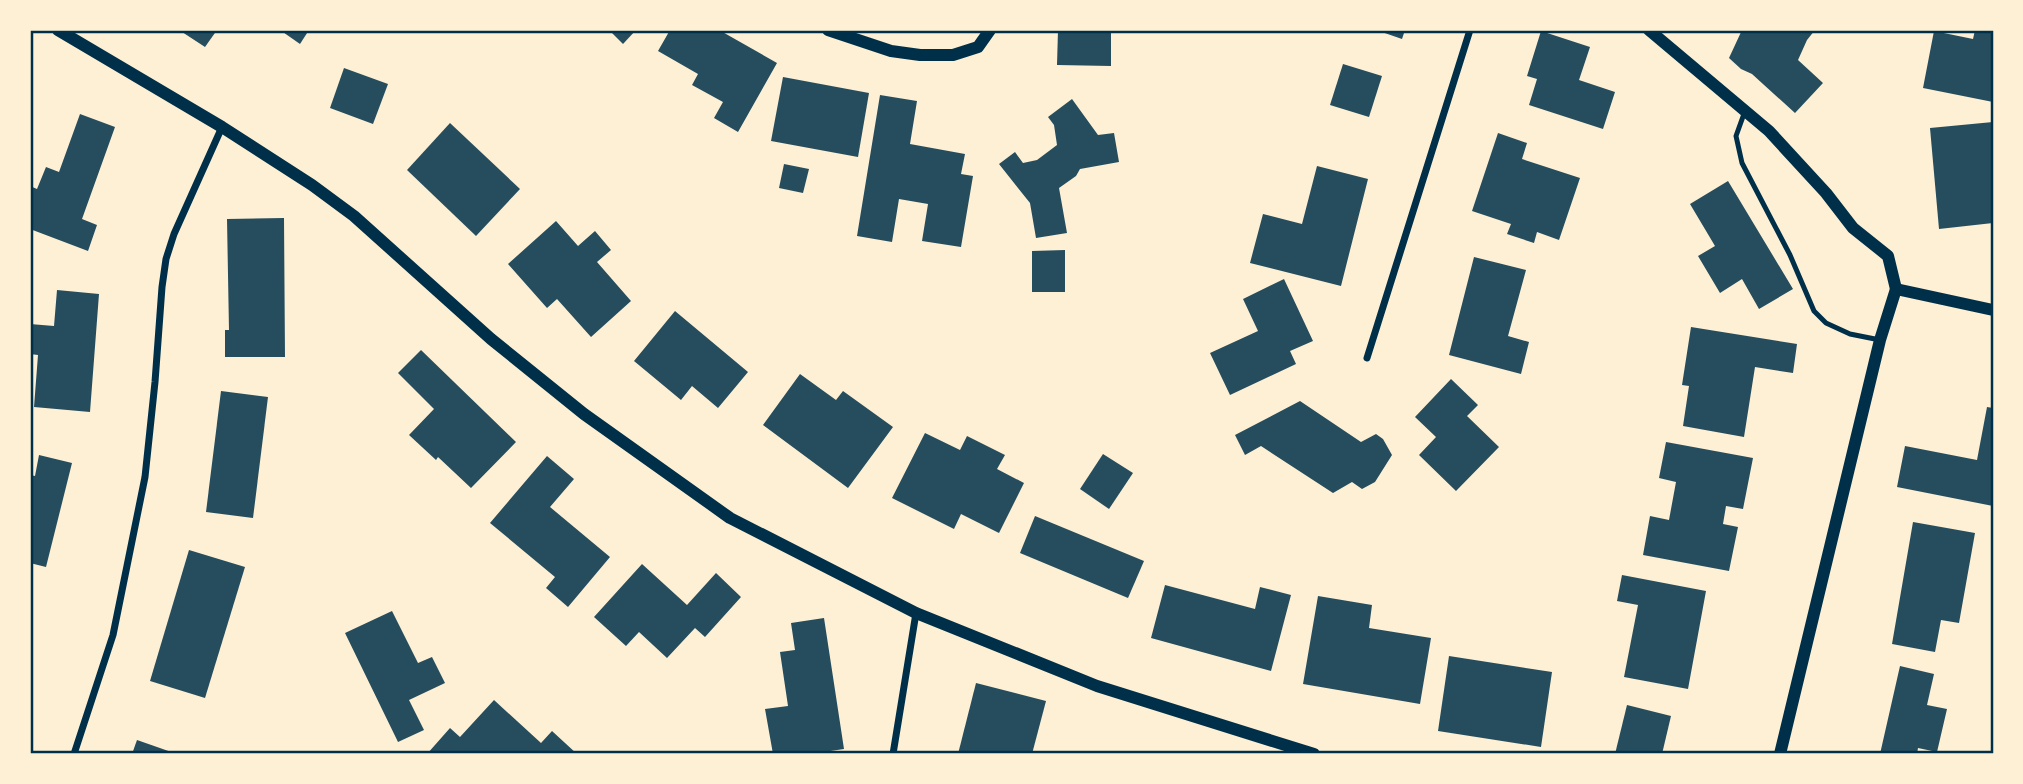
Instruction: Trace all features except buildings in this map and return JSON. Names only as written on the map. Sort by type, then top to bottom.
[{"type":"street","points":[[58,30],[267,155],[354,216],[491,339],[584,414],[730,518],[916,613],[1097,686],[1314,754]]},
{"type":"street","points":[[828,30],[891,51],[920,55],[953,55],[978,47],[990,30]]},
{"type":"street","points":[[1367,358],[1470,30]]},
{"type":"street","points":[[1649,30],[1769,131],[1816,182],[1853,228],[1888,256],[1896,289],[1880,341],[1780,754]]},
{"type":"street","points":[[74,754],[113,635],[145,477],[166,259],[174,234],[222,127]]},
{"type":"street","points":[[1896,289],[1993,310]]},
{"type":"street","points":[[893,754],[916,613]]},
{"type":"lane","points":[[1745,111],[1736,136],[1742,163],[1790,256],[1814,311],[1826,323],[1850,334],[1880,341]]}]
